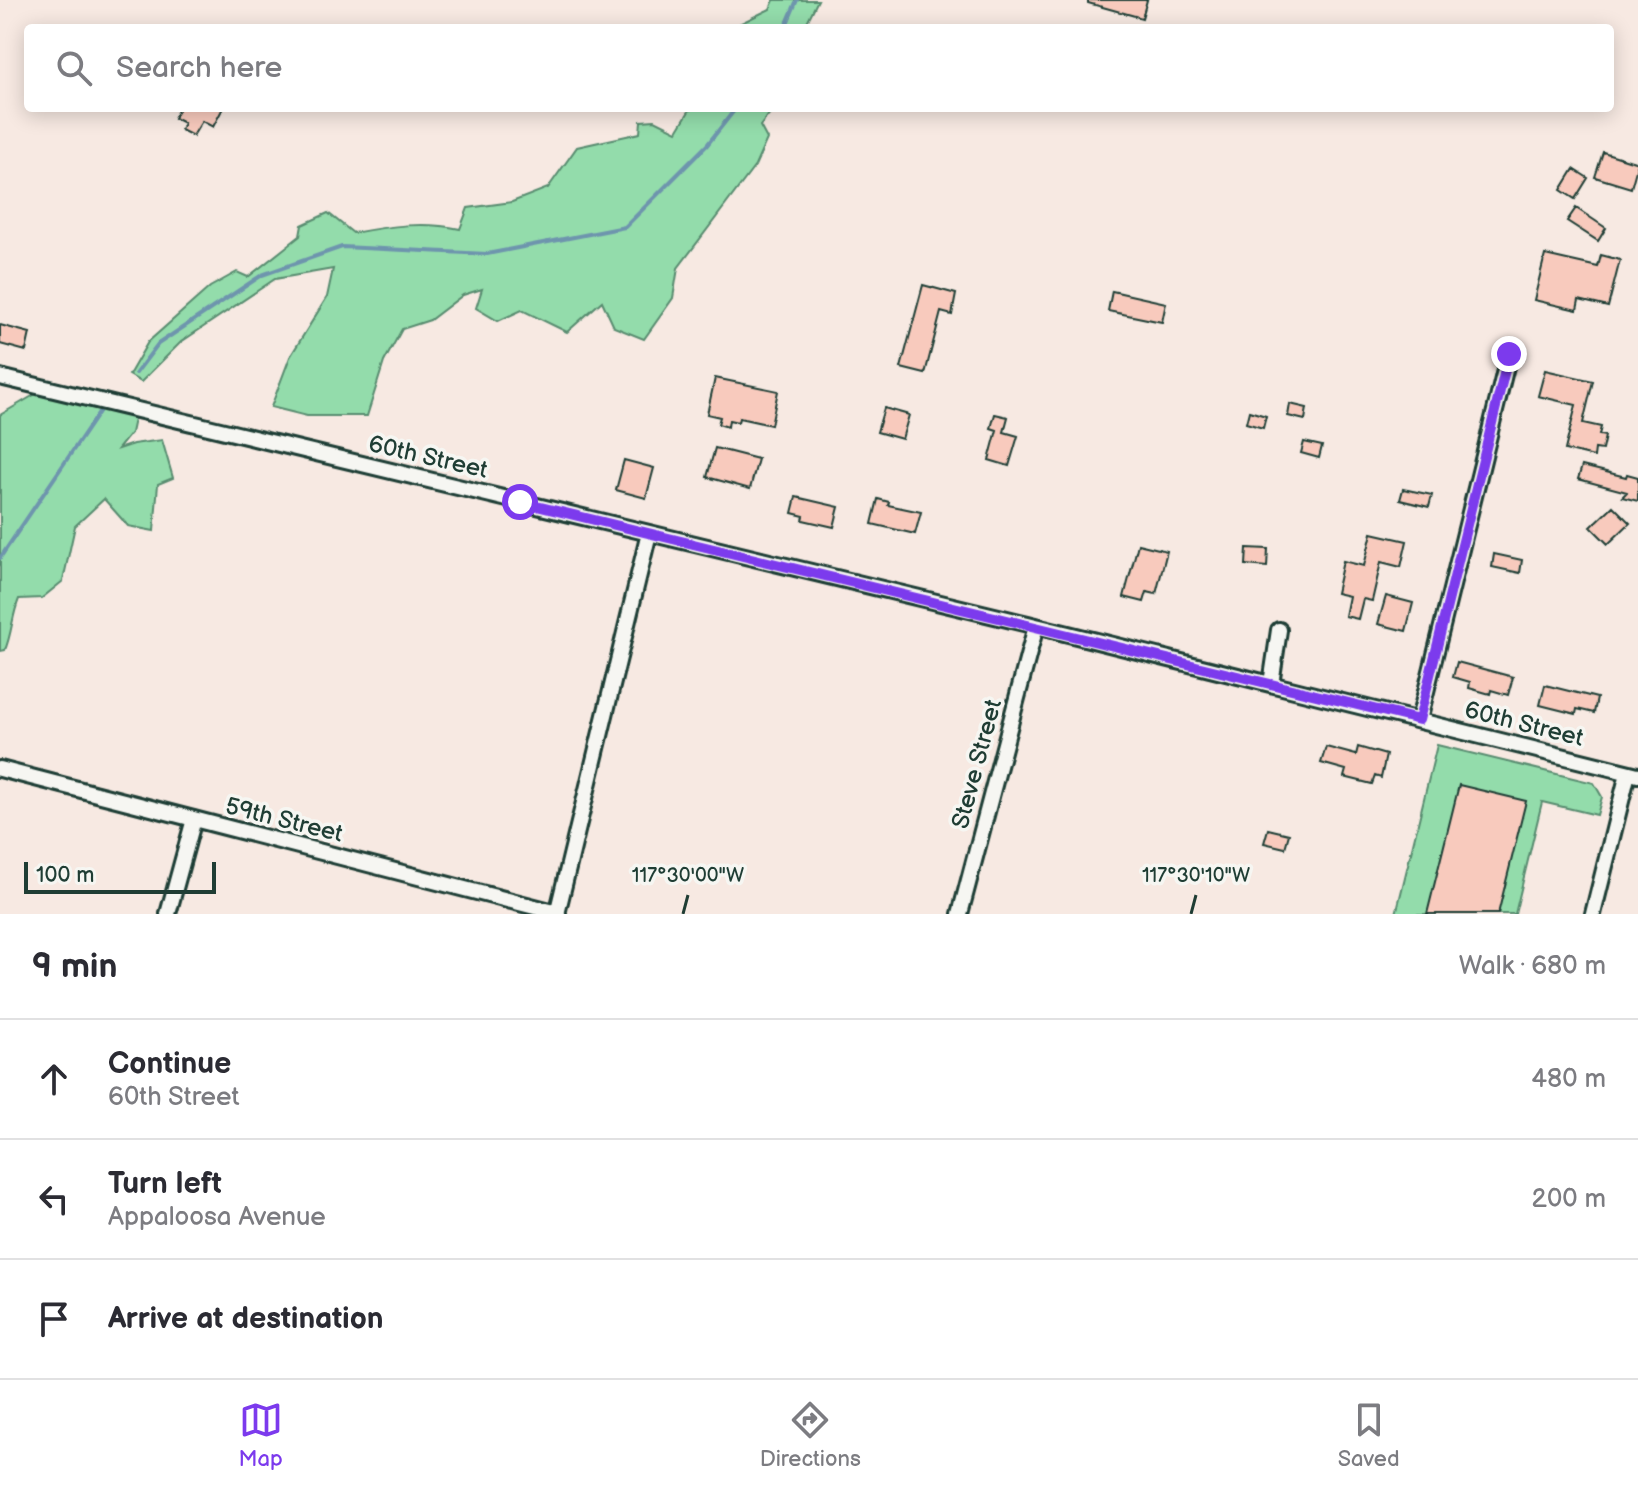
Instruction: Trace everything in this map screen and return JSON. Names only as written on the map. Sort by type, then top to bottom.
[{"type":"street","points":[[1419,720],[1509,354]]},
{"type":"street","name":"60th Street","points":[[0,377],[1036,626],[1633,774]]},
{"type":"street","points":[[558,914],[649,533]]},
{"type":"street","name":"Steve Street","points":[[960,914],[1036,626]]},
{"type":"street","points":[[1271,684],[1279,630]]},
{"type":"street","name":"59th Street","points":[[0,769],[558,914]]},
{"type":"street","points":[[1593,914],[1633,774]]},
{"type":"street","points":[[168,914],[194,819]]},
{"type":"green space","points":[[774,0],[818,0],[806,24],[739,24],[770,9]]},
{"type":"green space","points":[[689,112],[771,112],[760,126],[767,139],[755,166],[678,268],[673,298],[644,339],[614,327],[602,301],[567,332],[522,310],[498,321],[476,308],[482,289],[463,295],[430,320],[402,329],[384,362],[367,416],[307,416],[271,407],[290,357],[327,297],[333,269],[275,279],[181,342],[141,382],[129,375],[148,342],[210,287],[237,272],[248,277],[300,236],[302,225],[328,213],[353,233],[407,225],[460,229],[468,208],[512,202],[548,188],[577,147],[640,133],[641,121],[655,120],[677,131]]},
{"type":"green space","points":[[46,388],[136,410],[131,433],[118,449],[162,440],[173,478],[158,484],[154,531],[128,526],[104,499],[75,526],[63,581],[42,598],[19,599],[5,650],[0,651],[0,415]]},
{"type":"green space","points":[[1437,745],[1594,783],[1602,797],[1597,815],[1542,802],[1515,914],[1396,914]]},
{"type":"building","points":[[1088,0],[1147,0],[1142,18],[1088,3]]},
{"type":"building","points":[[177,112],[221,112],[213,127],[202,121],[193,136],[181,130],[184,123],[174,118]]},
{"type":"building","points":[[1603,152],[1638,163],[1631,188],[1595,177]]},
{"type":"building","points":[[1574,169],[1588,178],[1575,199],[1561,190]]},
{"type":"building","points":[[1576,208],[1606,228],[1598,241],[1567,221]]},
{"type":"building","points":[[1545,255],[1598,267],[1601,255],[1620,260],[1608,307],[1579,300],[1577,310],[1534,300]]},
{"type":"building","points":[[923,285],[956,294],[952,315],[941,312],[925,374],[901,368]]},
{"type":"building","points":[[1112,291],[1166,303],[1162,322],[1108,311]]},
{"type":"building","points":[[0,325],[30,333],[26,351],[0,344]]},
{"type":"building","points":[[1545,370],[1593,381],[1583,423],[1601,427],[1599,435],[1605,436],[1602,450],[1595,449],[1594,457],[1565,450],[1576,405],[1538,396]]},
{"type":"building","points":[[715,378],[778,391],[771,425],[739,418],[738,422],[729,420],[728,427],[718,424],[720,417],[707,414]]},
{"type":"building","points":[[1290,404],[1307,408],[1305,420],[1288,416]]},
{"type":"building","points":[[884,408],[909,415],[902,439],[877,432]]},
{"type":"building","points":[[1249,411],[1266,416],[1263,428],[1246,423]]},
{"type":"building","points":[[995,414],[1008,417],[1004,432],[1018,436],[1009,466],[989,460],[997,430],[991,428]]},
{"type":"building","points":[[1304,442],[1322,446],[1319,458],[1301,453]]},
{"type":"building","points":[[715,448],[758,459],[750,489],[707,477]]},
{"type":"building","points":[[624,460],[654,468],[646,498],[616,490]]},
{"type":"building","points":[[1582,466],[1638,477],[1638,501],[1622,497],[1627,492],[1578,479]]},
{"type":"building","points":[[1403,489],[1432,495],[1429,507],[1400,500]]},
{"type":"building","points":[[796,497],[839,507],[834,527],[803,520],[804,516],[792,513]]},
{"type":"building","points":[[878,499],[889,502],[888,505],[921,512],[915,534],[872,524]]},
{"type":"building","points":[[1613,506],[1630,523],[1608,544],[1591,527]]},
{"type":"building","points":[[1372,533],[1407,541],[1401,567],[1381,562],[1372,601],[1363,599],[1358,619],[1345,616],[1349,596],[1336,593],[1343,561],[1364,566]]},
{"type":"building","points":[[1138,544],[1167,551],[1156,594],[1147,592],[1144,602],[1124,597]]},
{"type":"building","points":[[1247,548],[1268,549],[1267,567],[1246,565]]},
{"type":"building","points":[[1494,554],[1522,560],[1520,573],[1492,567]]},
{"type":"building","points":[[1386,596],[1413,603],[1406,631],[1378,624]]},
{"type":"building","points":[[1457,662],[1513,677],[1508,695],[1469,688],[1470,682],[1453,677]]},
{"type":"building","points":[[1545,685],[1597,698],[1594,713],[1577,709],[1576,714],[1540,705]]},
{"type":"building","points":[[1326,747],[1356,755],[1358,747],[1386,755],[1381,778],[1375,776],[1372,784],[1344,777],[1346,770],[1321,763]]},
{"type":"building","points":[[1459,785],[1526,801],[1498,914],[1427,914]]},
{"type":"building","points":[[1268,829],[1289,834],[1285,848],[1264,843]]},
{"type":"waterway","points":[[787,24],[797,0]]},
{"type":"waterway","points":[[136,373],[158,344],[262,275],[342,247],[487,254],[625,227],[707,145],[733,112]]},
{"type":"waterway","points":[[0,558],[99,412]]},
{"type":"route","points":[[520,502],[1419,720],[1509,354]]}]
